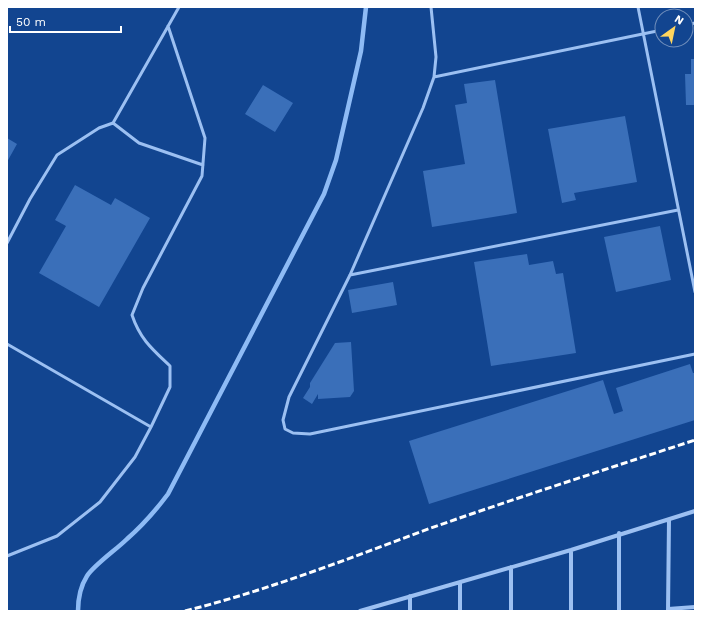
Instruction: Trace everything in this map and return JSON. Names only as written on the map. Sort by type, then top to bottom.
[{"type":"street","points":[[360,611],[571,550],[619,533],[668,520],[695,510]]},
{"type":"street","points":[[668,520],[668,610],[695,607]]},
{"type":"street","points":[[619,533],[619,611]]},
{"type":"street","points":[[571,550],[571,611]]},
{"type":"street","points":[[511,567],[512,611]]},
{"type":"street","points":[[460,582],[460,611]]},
{"type":"street","points":[[410,596],[410,611]]},
{"type":"lane","points":[[7,242],[30,199],[57,155],[99,128],[113,122],[179,7]]},
{"type":"lane","points":[[431,7],[436,57],[434,77],[401,162],[350,275],[289,397],[283,420],[285,429],[293,433],[310,434],[695,354]]},
{"type":"lane","points":[[638,7],[642,34],[695,292]]},
{"type":"lane","points":[[7,556],[57,536],[100,502],[135,457],[170,387],[170,366],[152,349],[137,331],[132,315],[143,288],[202,176],[204,138],[168,26]]},
{"type":"lane","points":[[434,77],[654,32]]},
{"type":"lane","points":[[113,122],[139,143],[203,165]]},
{"type":"lane","points":[[350,275],[678,210]]},
{"type":"lane","points":[[7,344],[151,427]]},
{"type":"building","points":[[691,59],[695,59],[695,105],[686,105],[685,74],[691,74]]},
{"type":"building","points":[[495,80],[517,213],[432,227],[423,171],[465,164],[455,105],[467,103],[464,84]]},
{"type":"building","points":[[263,85],[293,103],[275,132],[245,114]]},
{"type":"building","points":[[625,116],[637,182],[574,193],[576,200],[562,203],[548,129]]},
{"type":"building","points":[[7,138],[17,144],[7,162]]},
{"type":"building","points":[[75,185],[111,205],[115,198],[150,218],[99,307],[39,273],[66,226],[55,220]]},
{"type":"building","points":[[660,226],[671,280],[616,292],[604,237]]},
{"type":"building","points":[[527,254],[529,265],[553,261],[556,274],[563,273],[576,353],[491,366],[474,262]]},
{"type":"building","points":[[393,282],[397,305],[352,313],[348,290]]},
{"type":"building","points":[[351,342],[354,391],[350,397],[318,399],[318,394],[312,404],[303,398],[310,387],[310,383],[335,343]]},
{"type":"building","points":[[690,364],[693,373],[695,373],[695,420],[429,504],[409,441],[603,380],[614,414],[623,411],[616,388]]},
{"type":"waterway","points":[[78,611],[81,588],[90,572],[123,543],[154,512],[168,494],[324,194],[336,160],[361,51],[366,7]]},
{"type":"railway","points":[[185,611],[216,603],[278,583],[530,494],[695,440]]}]
